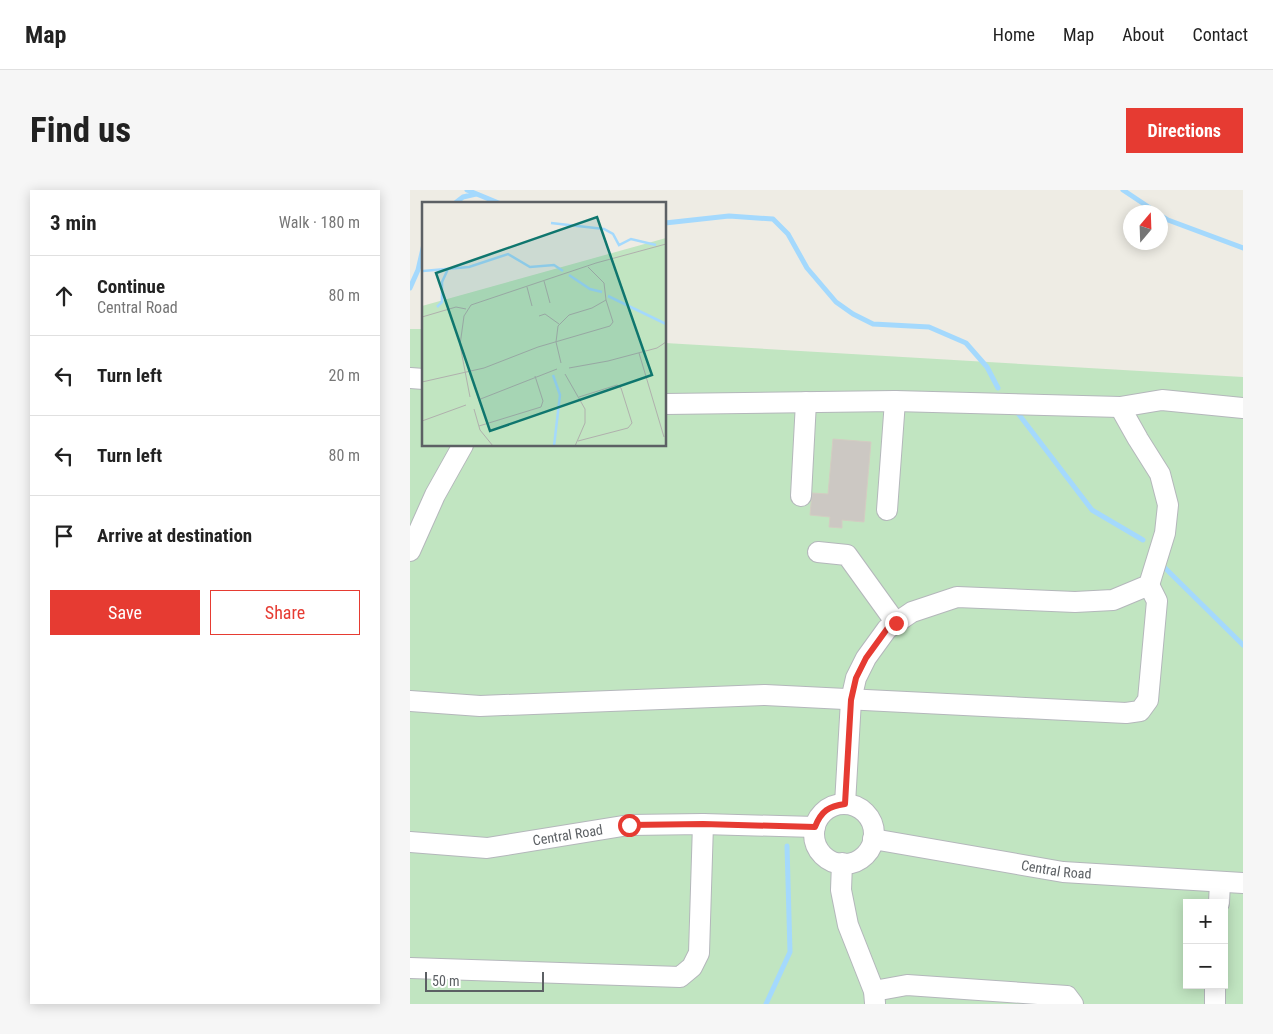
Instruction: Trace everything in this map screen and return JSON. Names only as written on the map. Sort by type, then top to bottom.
[{"type":"lane","points":[[666,404],[895,401],[1120,407],[1162,400],[1243,408]]},
{"type":"lane","points":[[887,510],[895,401]]},
{"type":"lane","points":[[801,496],[806,402]]},
{"type":"lane","points":[[410,701],[480,706],[765,695],[1126,713],[1140,710],[1148,700],[1157,601],[1149,585],[1165,533],[1168,505],[1160,474],[1120,407]]},
{"type":"lane","points":[[410,551],[435,495],[462,446]]},
{"type":"lane","points":[[818,552],[847,555],[896,623]]},
{"type":"lane","points":[[845,804],[851,700],[856,678],[866,658],[887,629],[912,612],[957,597],[1075,602],[1103,601],[1113,600],[1149,585]]},
{"type":"lane","points":[[845,804],[855,806],[870,819],[873,839],[866,854],[859,860],[842,863],[835,862],[820,851],[814,835],[819,817],[826,810],[835,805],[845,804]]},
{"type":"lane","points":[[410,968],[680,977],[692,967],[699,954],[703,824]]},
{"type":"lane","name":"Central Road","points":[[410,842],[487,848],[629,825],[703,824],[815,827]]},
{"type":"lane","name":"Central Road","points":[[873,839],[1063,872],[1243,883]]},
{"type":"lane","points":[[842,863],[841,890],[848,925],[874,998],[907,985],[1067,996],[1073,1004]]},
{"type":"lane","points":[[1219,899],[1220,882]]},
{"type":"lane","points":[[1214,1004],[1215,989]]},
{"type":"green space","points":[[410,329],[422,329],[422,446],[666,446],[666,343],[1243,377],[1243,1004],[410,1004]]},
{"type":"building","points":[[833,439],[871,442],[864,522],[842,520],[842,528],[829,527],[830,517],[810,515],[812,493],[828,494]]},
{"type":"waterway","points":[[467,190],[496,202]]},
{"type":"waterway","points":[[1123,190],[1146,205]]},
{"type":"waterway","points":[[457,202],[463,197],[476,194]]},
{"type":"waterway","points":[[666,223],[729,216],[773,219],[788,234],[807,268],[836,302],[853,314],[873,324],[929,327],[966,343],[987,367],[998,388]]},
{"type":"waterway","points":[[1168,220],[1243,248]]},
{"type":"waterway","points":[[410,288],[418,270],[422,253]]},
{"type":"waterway","points":[[1017,412],[1092,510],[1143,540]]},
{"type":"waterway","points":[[1164,567],[1243,645]]},
{"type":"waterway","points":[[766,1004],[790,952],[787,846]]},
{"type":"route","points":[[629,825],[703,824],[815,827],[819,817],[826,810],[835,805],[845,804],[851,700],[856,678],[866,658],[887,629],[896,623]]}]
